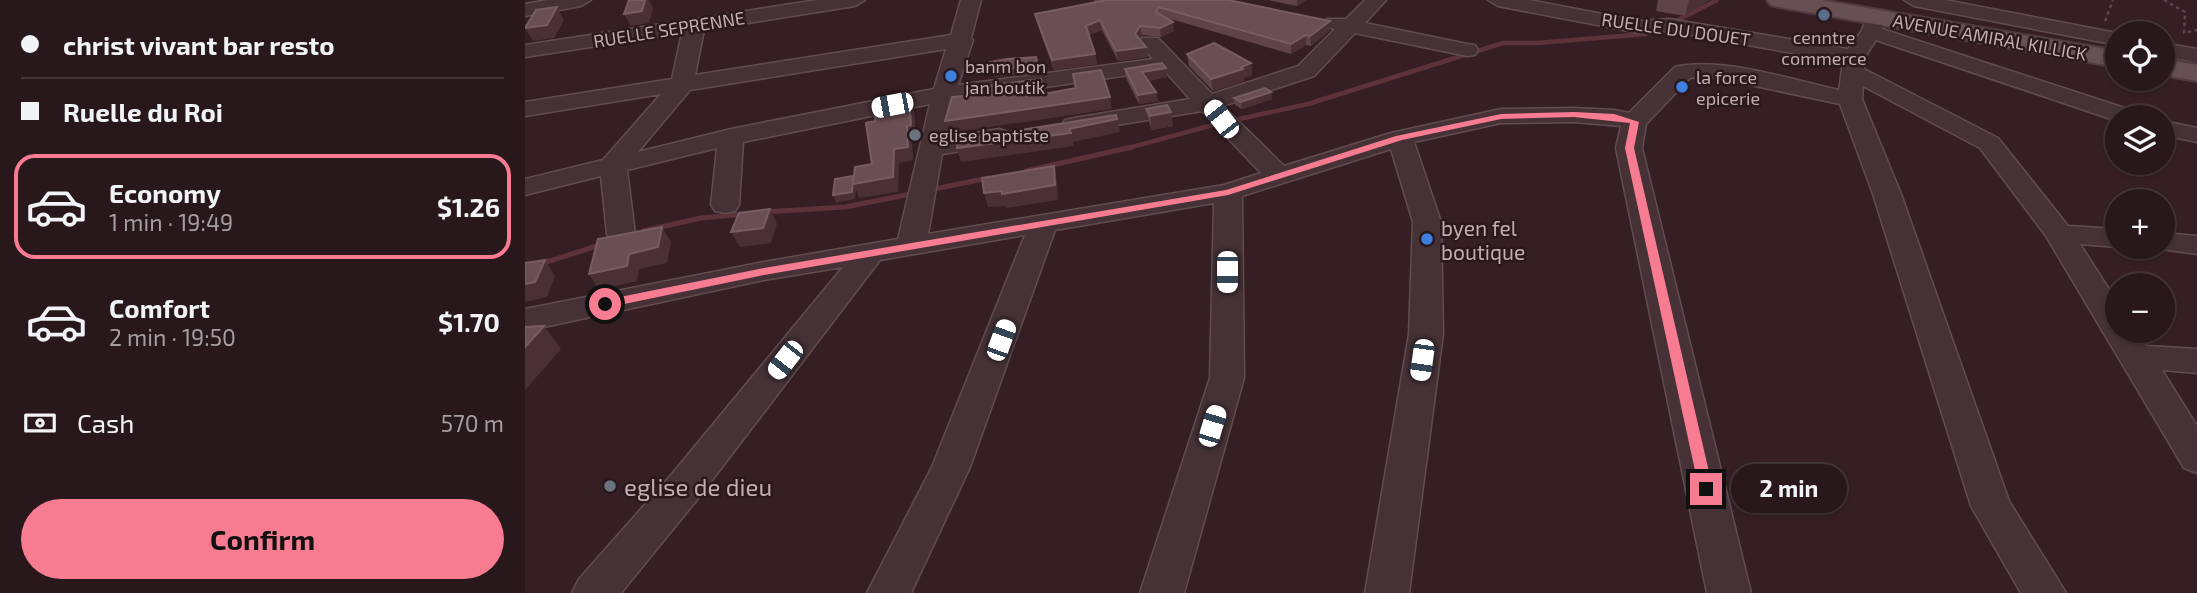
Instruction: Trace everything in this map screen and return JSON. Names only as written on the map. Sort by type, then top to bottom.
[{"type":"main road","name":"AVENUE AMIRAL KILLICK","points":[[1779,0],[1861,56],[2037,45],[2105,57]]},
{"type":"main road","points":[[2175,69],[2197,73]]},
{"type":"street","name":"RUELLE SEPRENNE","points":[[525,51],[855,0]]},
{"type":"street","points":[[911,245],[930,148],[971,0]]},
{"type":"street","points":[[1050,128],[1221,117],[1306,71],[1375,0]]},
{"type":"street","name":"RUELLE DU DOUET","points":[[1498,0],[1639,27],[1669,25],[1861,56]]},
{"type":"street","points":[[1916,0],[2105,36]]},
{"type":"street","points":[[1996,0],[2020,19],[2037,45]]},
{"type":"street","points":[[525,10],[590,1]]},
{"type":"street","points":[[1307,17],[1467,50]]},
{"type":"street","points":[[621,234],[613,165],[682,85],[695,26]]},
{"type":"street","points":[[525,108],[962,40]]},
{"type":"street","points":[[1150,43],[1280,177]]},
{"type":"street","points":[[2175,51],[2197,56]]},
{"type":"street","points":[[1729,593],[1629,148],[1635,122],[1683,72],[1695,68],[1861,56],[2105,112]]},
{"type":"street","points":[[1861,56],[1989,143],[2059,234],[2105,306]]},
{"type":"street","points":[[1861,56],[1888,194],[1991,506],[2044,593]]},
{"type":"street","points":[[525,187],[731,137],[946,94],[1170,63]]},
{"type":"street","points":[[525,320],[764,271],[868,256],[911,245],[1228,192],[1399,138],[1501,116],[1574,114],[1614,117],[1635,122]]},
{"type":"street","points":[[2175,130],[2197,135]]},
{"type":"street","points":[[930,148],[1023,133]]},
{"type":"street","points":[[725,205],[731,137]]},
{"type":"street","points":[[1387,593],[1426,334],[1427,222],[1399,138]]},
{"type":"street","points":[[1162,593],[1227,378],[1228,192]]},
{"type":"street","points":[[889,593],[951,467],[1043,225]]},
{"type":"street","points":[[2059,234],[2105,238]]},
{"type":"street","points":[[2175,243],[2197,245]]},
{"type":"street","points":[[594,593],[686,485],[868,256]]},
{"type":"street","points":[[2128,343],[2197,457]]},
{"type":"street","points":[[2141,343],[2197,361]]},
{"type":"path","points":[[2110,21],[2113,0]]},
{"type":"path","points":[[2164,0],[2185,12],[2184,33],[2197,30]]},
{"type":"building","points":[[629,0],[645,0],[642,11],[624,14]]},
{"type":"building","points":[[1107,0],[1228,0],[1330,21],[1310,36],[1306,35],[1291,44],[1158,7],[1156,12],[1173,22],[1160,28],[1140,26],[1135,34],[1146,47],[1116,51],[1100,20],[1086,26],[1095,54],[1052,60],[1035,14]]},
{"type":"building","points":[[557,7],[547,25],[525,28],[536,10]]},
{"type":"building","points":[[1214,43],[1251,63],[1241,67],[1243,69],[1211,79],[1187,54]]},
{"type":"building","points":[[1036,57],[1038,65],[993,71],[990,62],[1007,59]]},
{"type":"building","points":[[1162,63],[1166,68],[1142,72],[1156,92],[1138,95],[1125,69]]},
{"type":"building","points":[[1101,70],[1110,97],[945,121],[952,97],[965,96],[965,89],[1041,79],[1044,94],[1076,88],[1073,74]]},
{"type":"building","points":[[1265,88],[1271,92],[1241,102],[1234,98]]},
{"type":"building","points":[[909,97],[911,125],[907,126],[908,147],[894,149],[893,177],[853,184],[855,167],[872,164],[866,123],[875,121],[875,104]]},
{"type":"building","points":[[1167,105],[1171,112],[1150,116],[1146,109]]},
{"type":"building","points":[[1116,115],[1117,119],[1069,129],[1071,133],[957,148],[957,140]]},
{"type":"building","points":[[1054,166],[1055,185],[1002,194],[1002,191],[984,193],[982,178]]},
{"type":"building","points":[[853,176],[852,192],[833,195],[835,179]]},
{"type":"building","points":[[770,209],[763,228],[731,232],[739,213]]},
{"type":"building","points":[[662,227],[658,247],[629,254],[627,266],[589,274],[598,239]]},
{"type":"building","points":[[545,260],[535,282],[525,284],[525,263]]},
{"type":"building","points":[[544,326],[525,347],[525,327]]},
{"type":"waterway","points":[[1672,23],[1717,0]]},
{"type":"waterway","points":[[1230,121],[1308,104],[1503,43],[1537,43],[1646,34],[1658,29]]},
{"type":"waterway","points":[[1125,149],[1220,123]]},
{"type":"waterway","points":[[1026,171],[1132,147]]},
{"type":"waterway","points":[[930,190],[988,178]]},
{"type":"waterway","points":[[764,212],[845,207],[916,193]]},
{"type":"waterway","points":[[643,231],[701,218],[746,214]]},
{"type":"waterway","points":[[525,269],[603,244]]},
{"type":"place","name":"cenntre commerce","points":[[1824,15]]},
{"type":"place","name":"banm bon jan boutik","points":[[951,76]]},
{"type":"place","name":"la force epicerie","points":[[1682,87]]},
{"type":"place","name":"eglise baptiste","points":[[915,135]]},
{"type":"place","name":"byen fel boutique","points":[[1427,239]]},
{"type":"place","name":"eglise de dieu","points":[[610,486]]},
{"type":"route","points":[[605,304],[764,271],[868,256],[911,245],[1228,192],[1399,138],[1501,116],[1574,114],[1614,117],[1635,122],[1629,148],[1638,178],[1706,489]]}]
